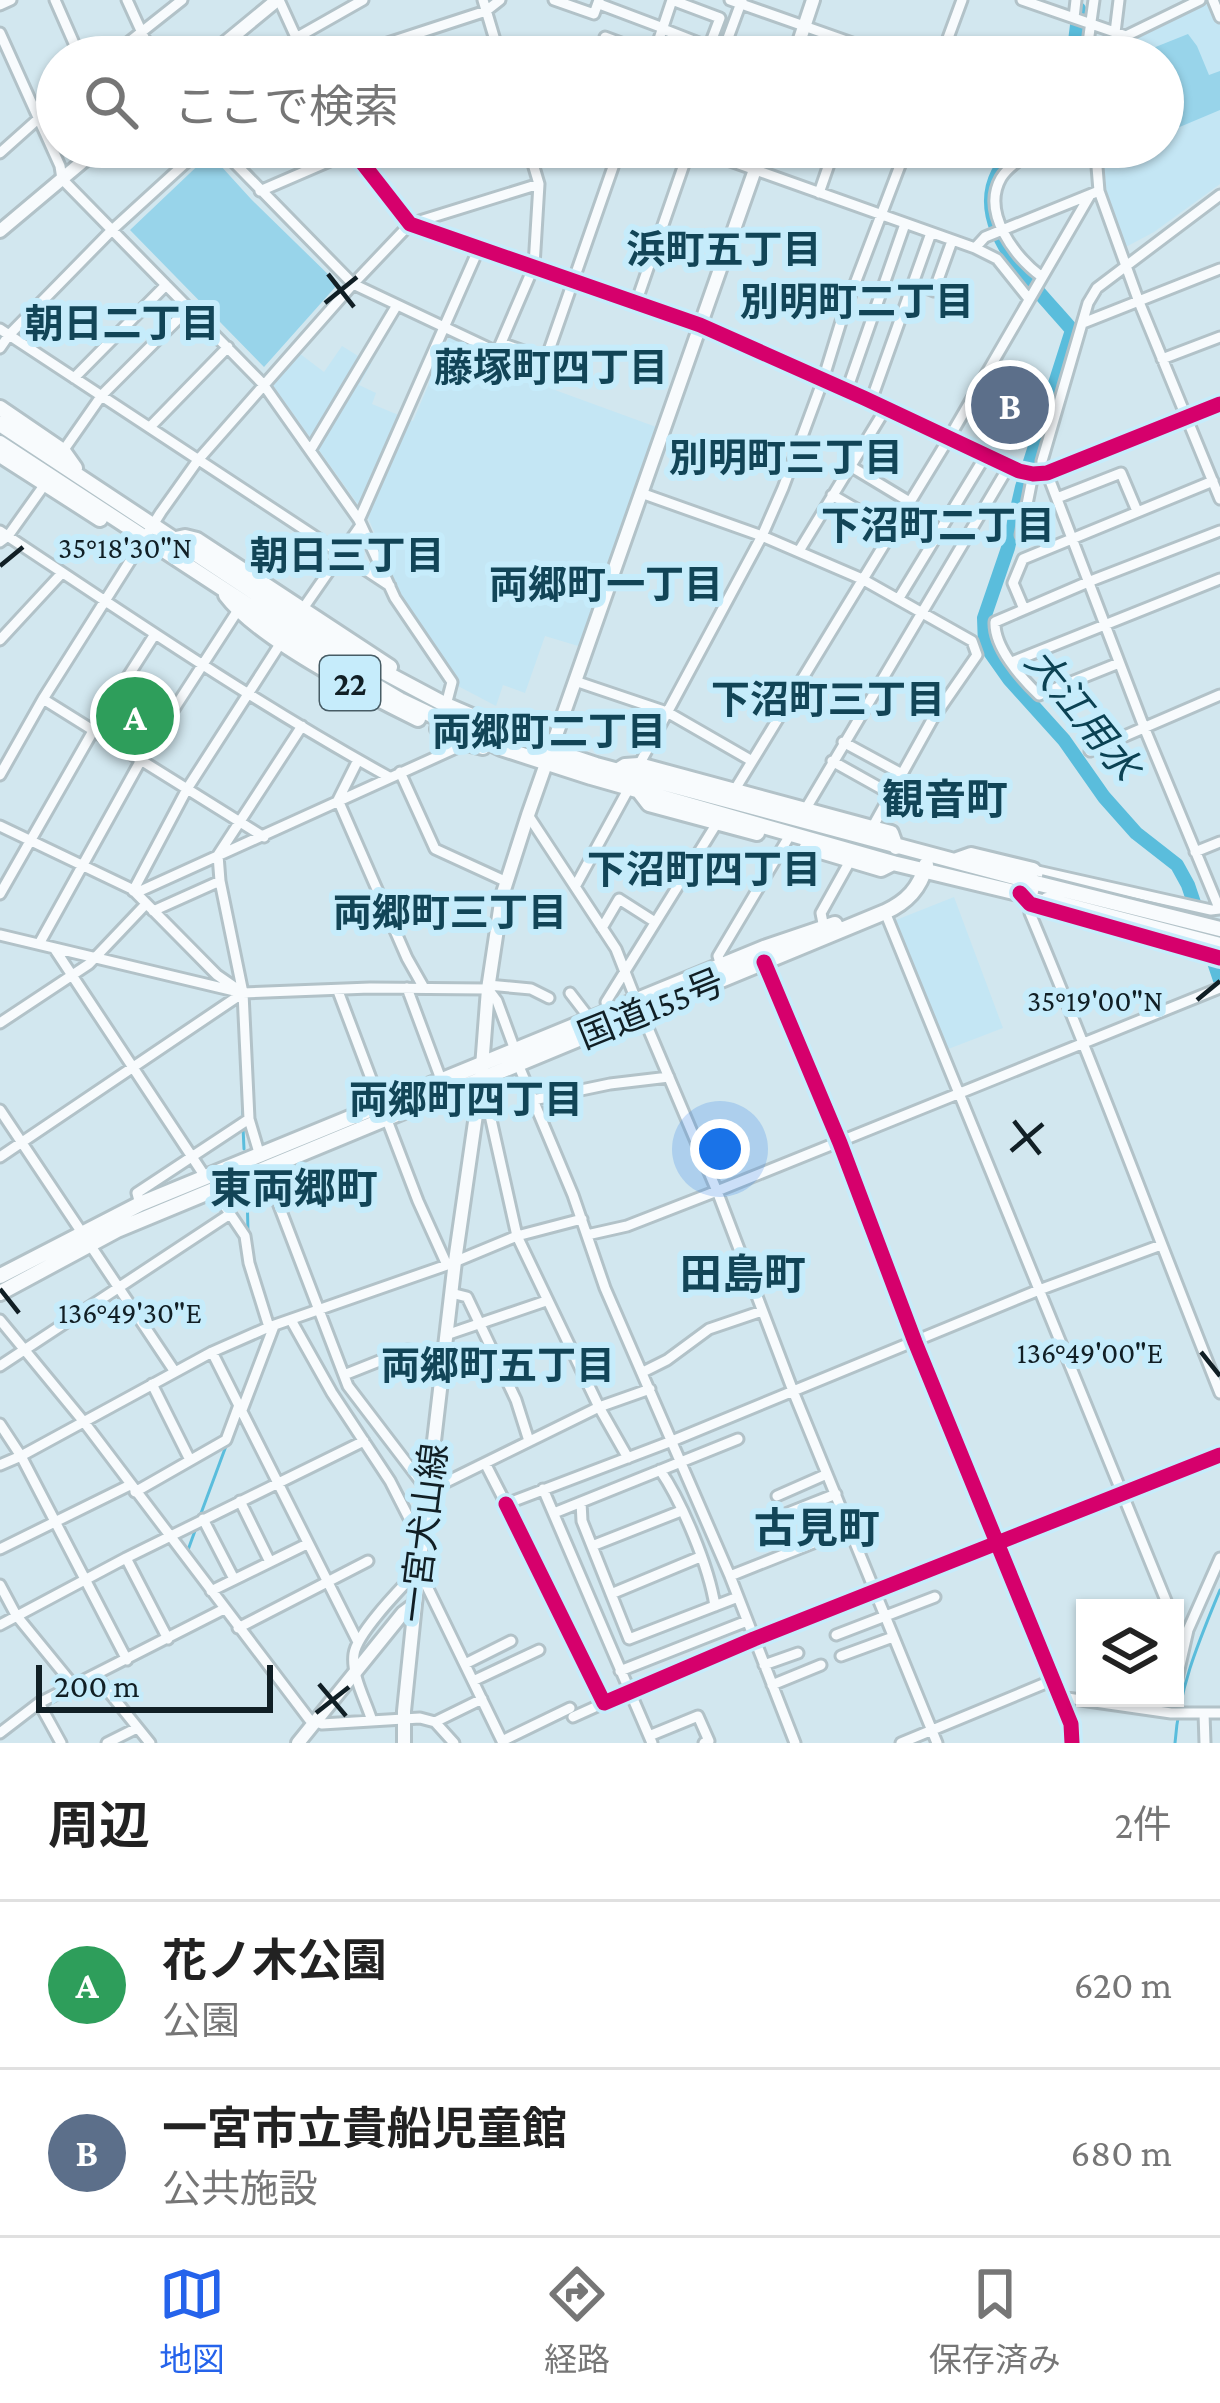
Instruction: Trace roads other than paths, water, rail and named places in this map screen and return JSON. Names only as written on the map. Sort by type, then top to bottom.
[{"type":"highway","name":"22","points":[[0,409],[57,448],[79,475]]},
{"type":"highway","name":"22","points":[[0,424],[79,475],[220,585],[321,652],[400,700],[500,748]]},
{"type":"highway","points":[[26,441],[57,448]]},
{"type":"highway","name":"22","points":[[0,443],[123,522]]},
{"type":"highway","name":"22","points":[[0,455],[103,520],[176,539],[335,646],[548,757],[634,790],[894,855]]},
{"type":"highway","name":"22","points":[[176,539],[197,540],[389,666],[408,686]]},
{"type":"highway","name":"22","points":[[220,585],[238,610],[299,654],[467,743],[617,771],[1220,954]]},
{"type":"highway","points":[[262,598],[285,599]]},
{"type":"highway","points":[[299,654],[321,652]]},
{"type":"highway","name":"22","points":[[639,765],[891,833],[894,855]]},
{"type":"highway","points":[[617,771],[639,765]]},
{"type":"highway","name":"22","points":[[634,790],[649,805],[881,869],[894,855]]},
{"type":"highway","name":"22","points":[[924,865],[954,861],[1036,877],[1220,929]]},
{"type":"highway","name":"国道155号","points":[[384,1113],[483,1063],[516,1057],[885,912],[913,893],[924,865]]},
{"type":"highway","name":"国道155号","points":[[0,1276],[117,1230],[262,1162],[481,1080],[590,1019],[639,1007],[721,966],[893,904],[908,892],[924,865]]},
{"type":"highway","name":"国道155号","points":[[0,1293],[140,1204],[210,1184]]},
{"type":"main road","points":[[234,36],[278,0]]},
{"type":"main road","points":[[802,36],[813,0]]},
{"type":"main road","points":[[0,231],[75,168]]},
{"type":"main road","name":"一宮犬山線","points":[[404,1743],[451,1263],[479,1099],[488,987],[507,882],[755,168]]},
{"type":"main road","points":[[298,1743],[415,1604]]},
{"type":"street","points":[[0,5],[11,0]]},
{"type":"street","points":[[55,0],[71,36]]},
{"type":"street","points":[[128,0],[143,36]]},
{"type":"street","points":[[135,36],[182,0]]},
{"type":"street","points":[[278,0],[295,36]]},
{"type":"street","points":[[300,36],[363,0]]},
{"type":"street","points":[[407,36],[500,0]]},
{"type":"street","points":[[660,36],[672,0],[720,18],[713,36]]},
{"type":"street","points":[[949,36],[962,0]]},
{"type":"street","points":[[1022,0],[1126,36],[1200,0]]},
{"type":"street","points":[[1075,19],[1076,0]]},
{"type":"street","points":[[1089,36],[1094,0]]},
{"type":"street","points":[[1116,36],[1120,0]]},
{"type":"street","points":[[1213,0],[1220,17]]},
{"type":"street","points":[[560,1],[594,14],[601,3],[683,36]]},
{"type":"street","points":[[728,36],[737,1],[827,36]]},
{"type":"street","points":[[484,6],[493,36]]},
{"type":"street","points":[[0,33],[36,114]]},
{"type":"street","points":[[0,153],[36,121]]},
{"type":"street","points":[[60,168],[62,179],[263,384],[311,448],[360,523],[395,598],[452,682],[446,705]]},
{"type":"street","points":[[0,348],[4,332],[180,168]]},
{"type":"street","points":[[239,168],[353,284],[496,352],[534,266],[538,184],[534,168]]},
{"type":"street","points":[[260,191],[311,168]]},
{"type":"street","points":[[369,168],[410,224],[700,325],[1009,466],[1035,473],[1057,498],[1219,908],[1036,877]]},
{"type":"street","points":[[501,343],[546,359],[613,168]]},
{"type":"street","points":[[636,303],[683,168]]},
{"type":"street","points":[[746,168],[975,248],[997,259],[1030,296]]},
{"type":"street","points":[[819,193],[828,168]]},
{"type":"street","points":[[639,765],[762,536],[796,457],[899,168]]},
{"type":"street","points":[[1010,168],[1001,179],[995,205],[1002,230],[1041,278]]},
{"type":"street","points":[[734,791],[1094,193],[1097,168]]},
{"type":"street","points":[[0,775],[43,699],[198,460],[353,284],[410,224],[538,184]]},
{"type":"street","points":[[975,248],[988,236],[1094,193]]},
{"type":"street","points":[[1094,193],[1220,499]]},
{"type":"street","points":[[1021,535],[1035,473],[1088,302],[1126,265],[1220,195]]},
{"type":"street","points":[[847,390],[905,224]]},
{"type":"street","points":[[872,401],[931,233]]},
{"type":"street","points":[[914,283],[934,291],[952,241]]},
{"type":"street","points":[[302,610],[360,523],[479,248]]},
{"type":"street","points":[[1083,323],[1220,269]]},
{"type":"street","points":[[74,378],[166,285]]},
{"type":"street","points":[[311,448],[398,305]]},
{"type":"street","points":[[57,448],[101,395],[189,308]]},
{"type":"street","points":[[4,332],[390,586]]},
{"type":"street","points":[[1162,359],[1220,337]]},
{"type":"street","points":[[150,428],[228,347]]},
{"type":"street","points":[[1035,473],[1220,404]]},
{"type":"street","points":[[799,551],[886,408]]},
{"type":"street","points":[[899,598],[986,455]]},
{"type":"street","points":[[850,466],[908,501]]},
{"type":"street","points":[[805,810],[1009,466]]},
{"type":"street","points":[[1057,498],[1121,473],[1137,512]]},
{"type":"street","points":[[1024,609],[1013,583],[1023,559],[1213,482]]},
{"type":"street","points":[[45,484],[3,536],[302,726],[358,760],[395,775],[435,849],[507,882]]},
{"type":"street","points":[[641,493],[762,536],[862,579],[972,641],[977,655],[932,720],[872,828]]},
{"type":"street","points":[[832,495],[891,529]]},
{"type":"street","points":[[1119,663],[1039,695],[1012,662],[995,622],[1220,531]]},
{"type":"street","points":[[0,640],[62,573]]},
{"type":"street","points":[[1012,662],[1220,579]]},
{"type":"street","points":[[39,944],[141,760],[238,610]]},
{"type":"street","points":[[0,893],[154,634]]},
{"type":"street","points":[[134,891],[187,789],[282,641]]},
{"type":"street","points":[[575,681],[667,712],[752,761]]},
{"type":"street","points":[[1090,751],[1220,695]]},
{"type":"street","points":[[43,699],[264,837]]},
{"type":"street","points":[[302,726],[218,855],[243,993],[249,1119],[348,1386],[428,1491],[599,1407],[650,1389]]},
{"type":"street","points":[[843,742],[902,774]]},
{"type":"street","points":[[134,891],[467,743]]},
{"type":"street","points":[[0,748],[8,759]]},
{"type":"street","points":[[338,800],[358,760]]},
{"type":"street","points":[[832,761],[891,794]]},
{"type":"street","points":[[576,885],[634,790]]},
{"type":"street","points":[[338,800],[424,988]]},
{"type":"street","points":[[528,815],[616,949],[937,1743]]},
{"type":"street","points":[[608,1012],[606,1002],[716,823]]},
{"type":"street","points":[[0,826],[134,891],[217,975],[243,993]]},
{"type":"street","points":[[721,966],[718,956],[787,840]]},
{"type":"street","points":[[1195,852],[1220,842]]},
{"type":"street","points":[[824,928],[821,913],[850,861]]},
{"type":"street","points":[[640,862],[677,885]]},
{"type":"street","points":[[1205,876],[1220,870]]},
{"type":"street","points":[[0,1023],[94,958],[150,907],[220,881]]},
{"type":"street","points":[[1025,898],[1201,953],[1220,954]]},
{"type":"street","points":[[1025,898],[1220,1393]]},
{"type":"street","points":[[602,928],[619,899],[655,922]]},
{"type":"street","points":[[1186,903],[1201,953]]},
{"type":"street","points":[[885,912],[1165,1599]]},
{"type":"street","points":[[0,935],[243,993],[488,987],[531,988],[549,998]]},
{"type":"street","points":[[0,1549],[226,1440],[272,1326],[249,1263],[245,1236],[54,948]]},
{"type":"street","points":[[764,962],[1060,1696],[1071,1724],[1072,1743]]},
{"type":"street","points":[[488,987],[605,1288],[730,1576],[795,1743]]},
{"type":"street","points":[[407,988],[442,1082]]},
{"type":"street","points":[[587,1234],[627,1226],[717,1191],[1219,988]]},
{"type":"street","points":[[338,991],[418,1201],[451,1263]]},
{"type":"street","points":[[0,1157],[243,993]]},
{"type":"street","points":[[570,994],[590,1019]]},
{"type":"street","points":[[533,1100],[669,1077]]},
{"type":"street","points":[[479,1099],[490,1115],[517,1236],[628,1458]]},
{"type":"street","points":[[0,1110],[175,1372]]},
{"type":"street","points":[[140,1204],[137,1193],[249,1119]]},
{"type":"street","points":[[0,1366],[230,1214]]},
{"type":"street","points":[[0,1465],[212,1352],[272,1326],[517,1236],[582,1219]]},
{"type":"street","points":[[506,1504],[1161,1245]]},
{"type":"street","points":[[451,1293],[467,1297],[516,1400],[529,1441]]},
{"type":"street","points":[[446,1336],[546,1301]]},
{"type":"street","points":[[643,1372],[709,1329],[762,1312]]},
{"type":"street","points":[[0,1320],[84,1422],[303,1713],[322,1724],[420,1718],[435,1722],[454,1743]]},
{"type":"street","points":[[291,1320],[412,1524],[424,1528]]},
{"type":"street","points":[[344,1375],[407,1350],[444,1354]]},
{"type":"street","points":[[212,1352],[358,1642]]},
{"type":"street","points":[[152,1384],[190,1460]]},
{"type":"street","points":[[0,1424],[127,1660]]},
{"type":"street","points":[[554,1514],[738,1439]]},
{"type":"street","points":[[0,1624],[364,1441]]},
{"type":"street","points":[[372,1721],[354,1653],[379,1614],[420,1569],[503,1742],[1220,1454]]},
{"type":"street","points":[[485,1463],[604,1703]]},
{"type":"street","points":[[660,1470],[681,1510],[715,1606]]},
{"type":"street","points":[[777,1496],[827,1474]]},
{"type":"street","points":[[543,1489],[651,1740],[698,1716],[709,1741],[704,1743]]},
{"type":"street","points":[[783,1515],[836,1494]]},
{"type":"street","points":[[240,1501],[270,1562]]},
{"type":"street","points":[[581,1502],[582,1521],[629,1639],[738,1597]]},
{"type":"street","points":[[592,1546],[681,1510]]},
{"type":"street","points":[[203,1519],[234,1580]]},
{"type":"street","points":[[730,1576],[851,1528]]},
{"type":"street","points":[[211,1591],[307,1544]]},
{"type":"street","points":[[611,1594],[700,1557]]},
{"type":"street","points":[[126,1558],[168,1639]]},
{"type":"street","points":[[1184,1644],[1220,1558]]},
{"type":"street","points":[[238,1628],[368,1561]]},
{"type":"street","points":[[0,1585],[16,1615],[74,1687]]},
{"type":"street","points":[[836,1636],[935,1597]]},
{"type":"street","points":[[5,1743],[0,1734],[39,1703],[224,1609]]},
{"type":"street","points":[[620,1671],[747,1621]]},
{"type":"street","points":[[841,1657],[893,1637]]},
{"type":"street","points":[[465,1664],[511,1641]]},
{"type":"street","points":[[473,1681],[538,1650]]},
{"type":"street","points":[[764,1665],[798,1653]]},
{"type":"street","points":[[772,1685],[821,1665]]},
{"type":"street","points":[[96,1676],[151,1743]]},
{"type":"street","points":[[902,1743],[1053,1680]]},
{"type":"street","points":[[1060,1696],[1176,1714],[1220,1714]]},
{"type":"street","points":[[435,1722],[482,1699]]},
{"type":"street","points":[[39,1703],[61,1743]]},
{"type":"street","points":[[1175,1707],[1176,1714]]},
{"type":"street","points":[[1204,1713],[1205,1743]]},
{"type":"street","points":[[107,1743],[137,1727]]},
{"type":"waterway","name":"大江用水","points":[[1076,36],[1079,9]]},
{"type":"waterway","name":"大江用水","points":[[1002,168],[991,195],[993,219],[1003,243],[1072,330],[984,618],[985,645],[1064,740],[1104,797],[1136,833],[1177,865],[1220,980]]},
{"type":"waterway","points":[[240,1014],[243,1115]]},
{"type":"waterway","points":[[243,1127],[244,1149]]},
{"type":"waterway","points":[[247,1191],[248,1232]]},
{"type":"waterway","points":[[200,1516],[226,1446]]},
{"type":"waterway","points":[[188,1550],[196,1528]]},
{"type":"waterway","points":[[1175,1743],[1185,1683],[1220,1590]]},
{"type":"place","name":"一宮市立貴船児童館","points":[[1010,405]]},
{"type":"place","name":"花ノ木公園","points":[[135,716]]},
{"type":"district","name":"浜町五丁目","points":[[724,249]]},
{"type":"district","name":"別明町二丁目","points":[[857,301]]},
{"type":"district","name":"朝日二丁目","points":[[122,323]]},
{"type":"district","name":"藤塚町四丁目","points":[[551,367]]},
{"type":"district","name":"別明町三丁目","points":[[786,457]]},
{"type":"district","name":"下沼町二丁目","points":[[938,525]]},
{"type":"district","name":"朝日三丁目","points":[[347,555]]},
{"type":"district","name":"両郷町一丁目","points":[[606,584]]},
{"type":"district","name":"下沼町三丁目","points":[[828,699]]},
{"type":"district","name":"両郷町二丁目","points":[[549,731]]},
{"type":"district","name":"観音町","points":[[945,799]]},
{"type":"district","name":"下沼町四丁目","points":[[704,869]]},
{"type":"district","name":"両郷町三丁目","points":[[450,912]]},
{"type":"district","name":"両郷町四丁目","points":[[466,1099]]},
{"type":"district","name":"東両郷町","points":[[294,1188]]},
{"type":"district","name":"田島町","points":[[743,1274]]},
{"type":"district","name":"両郷町五丁目","points":[[498,1365]]},
{"type":"district","name":"古見町","points":[[817,1528]]}]
